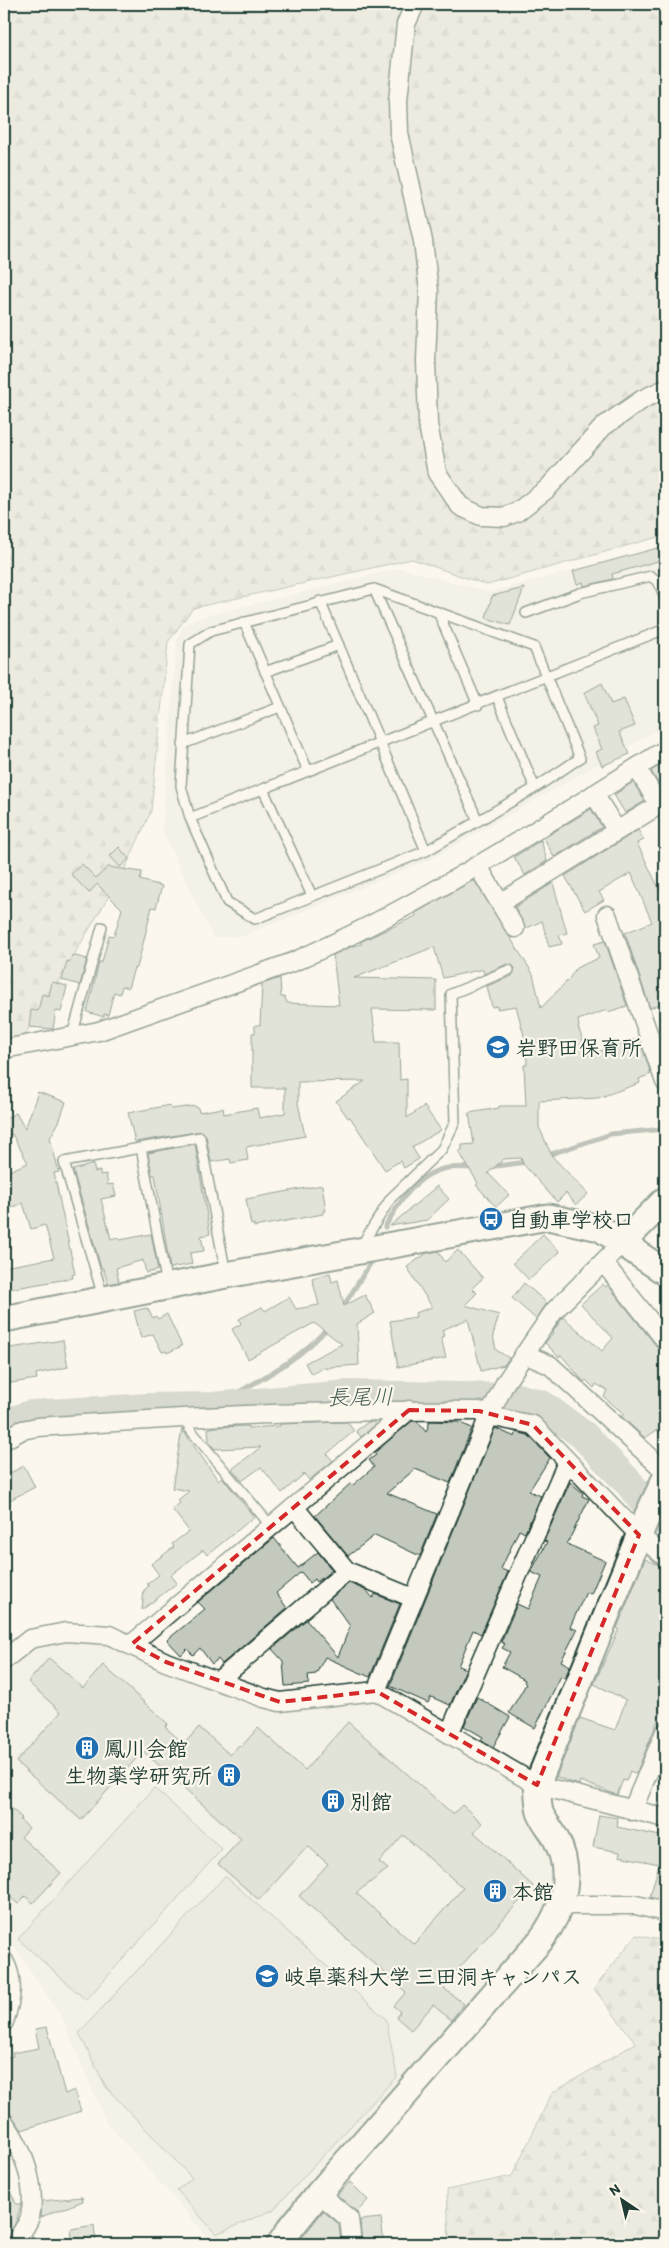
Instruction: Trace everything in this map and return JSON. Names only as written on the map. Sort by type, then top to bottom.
[{"type":"street","points":[[415,4],[406,24],[398,101],[399,133],[423,241],[429,291],[426,360],[428,424],[437,474],[460,506],[481,516],[504,517],[516,512],[547,489],[604,426],[643,399],[665,389]]},
{"type":"street","points":[[4,1049],[99,1031],[293,962],[411,904],[665,750]]},
{"type":"street","points":[[500,903],[659,805],[637,768]]},
{"type":"street","points":[[594,794],[617,831]]},
{"type":"street","points":[[477,865],[515,928]]},
{"type":"street","points":[[607,915],[665,1082]]},
{"type":"street","points":[[376,1691],[491,1411],[505,1383],[554,1311],[665,1200]]},
{"type":"street","points":[[4,1319],[167,1286],[548,1217],[600,1228],[665,1272]]},
{"type":"street","points":[[603,1262],[665,1340]]},
{"type":"street","points":[[524,1354],[550,1365],[665,1471]]},
{"type":"street","points":[[132,1644],[409,1410]]},
{"type":"street","points":[[4,1440],[22,1430],[37,1426],[190,1417],[409,1410],[491,1411],[534,1425],[567,1462],[642,1528],[665,1557]]},
{"type":"street","points":[[449,1734],[567,1462]]},
{"type":"street","points":[[280,2244],[319,2193],[541,1940],[562,1905],[566,1876],[564,1858],[556,1839],[540,1812],[537,1785],[642,1528],[661,1488]]},
{"type":"street","points":[[294,1507],[347,1571],[413,1598]]},
{"type":"street","points":[[218,1681],[347,1571]]},
{"type":"street","points":[[4,1660],[30,1639],[66,1632],[109,1635],[132,1644],[166,1662],[280,1702],[376,1691],[537,1785],[665,1818]]},
{"type":"street","points":[[632,1811],[665,1732]]},
{"type":"street","points":[[562,1905],[636,1905],[665,1912]]},
{"type":"street","points":[[4,1961],[12,1987],[10,2006],[4,2022]]},
{"type":"street","points":[[4,2122],[16,2139],[32,2191],[29,2219],[14,2244]]},
{"type":"street","points":[[319,2193],[349,2219],[352,2244]]},
{"type":"lane","points":[[526,613],[580,593],[651,576],[659,583],[665,598]]},
{"type":"lane","points":[[374,589],[478,821]]},
{"type":"lane","points":[[374,589],[534,647],[580,758],[535,788],[426,851],[255,919],[226,902],[190,818],[181,786],[190,644],[211,631],[320,602],[374,589]]},
{"type":"lane","points":[[320,602],[426,851]]},
{"type":"lane","points":[[438,612],[478,704]]},
{"type":"lane","points":[[244,622],[308,771]]},
{"type":"lane","points":[[190,818],[547,678],[665,629]]},
{"type":"lane","points":[[265,672],[339,646]]},
{"type":"lane","points":[[497,697],[535,788]]},
{"type":"lane","points":[[183,744],[280,707]]},
{"type":"lane","points":[[263,789],[312,896]]},
{"type":"lane","points":[[72,1036],[102,926]]},
{"type":"lane","points":[[358,1251],[391,1198],[442,1150],[455,1122],[451,994],[510,970]]},
{"type":"lane","points":[[104,1300],[64,1162],[200,1137],[226,1275]]},
{"type":"lane","points":[[142,1148],[167,1286]]},
{"type":"lane","points":[[190,1417],[189,1428],[271,1526]]},
{"type":"highlighted area","points":[[409,1410],[479,1411],[533,1425],[639,1535],[537,1785],[376,1691],[280,1702],[166,1662],[132,1644]]},
{"type":"shaded area","points":[[662,548],[665,555],[665,726],[430,860],[244,936],[213,938],[162,831],[177,638],[184,626],[193,619],[400,568],[489,592]]},
{"type":"shaded area","name":"岐阜薬科大学 三田洞キャンパス","points":[[71,1642],[115,1646],[178,1675],[271,1709],[372,1697],[530,1791],[550,1852],[557,1882],[553,1910],[392,2100],[270,2234],[245,2244],[214,2244],[106,2122],[61,2016],[4,1932],[4,1679],[13,1664],[38,1648]]},
{"type":"green space","points":[[4,4],[665,4],[665,535],[487,585],[412,559],[193,608],[168,642],[151,811],[125,869],[43,1007],[23,1037],[4,1040]]},
{"type":"green space","points":[[154,1788],[222,1849],[86,2000],[18,1939]]},
{"type":"green space","points":[[225,1876],[386,2019],[397,2076],[273,2210],[216,2234],[177,2190],[192,2178],[106,2087],[79,2033]]},
{"type":"green space","points":[[636,1935],[665,1941],[665,2244],[449,2244],[447,2190],[512,2176],[552,2093],[636,2043],[594,1989]]},
{"type":"building","points":[[665,546],[665,559],[612,574],[613,579],[584,586],[583,582],[577,584],[573,571]]},
{"type":"building","points":[[524,588],[510,625],[486,618],[492,596]]},
{"type":"building","points":[[602,683],[611,704],[624,699],[635,726],[619,732],[630,754],[602,766],[596,752],[602,749],[593,728],[598,726],[584,693]]},
{"type":"building","points":[[665,762],[665,789],[663,791],[651,771]]},
{"type":"building","points":[[633,782],[645,801],[625,813],[614,795]]},
{"type":"building","points":[[591,809],[602,827],[554,857],[544,838]]},
{"type":"building","points":[[638,830],[644,840],[637,843],[665,901],[665,1002],[650,1008],[625,933],[652,922],[631,873],[599,892],[604,900],[585,911],[565,876]]},
{"type":"building","points":[[541,840],[547,861],[525,875],[514,857]]},
{"type":"building","points":[[119,847],[129,859],[120,867],[110,856]]},
{"type":"building","points":[[82,864],[96,878],[108,867],[142,872],[140,880],[162,886],[156,908],[152,907],[137,968],[134,968],[128,988],[122,986],[120,994],[114,992],[108,1015],[104,1014],[104,1017],[87,1012],[99,962],[102,962],[109,935],[114,936],[122,909],[97,884],[89,893],[71,874]]},
{"type":"building","points":[[474,880],[533,974],[541,1008],[569,979],[576,968],[599,958],[594,944],[605,941],[627,1006],[608,1012],[607,1010],[578,1020],[578,1027],[588,1055],[639,1038],[651,1074],[639,1079],[640,1083],[598,1098],[539,1101],[539,1127],[552,1156],[588,1194],[576,1205],[566,1193],[557,1202],[523,1164],[521,1158],[504,1159],[488,1173],[509,1195],[496,1207],[476,1185],[478,1183],[459,1152],[462,1150],[462,1145],[474,1144],[469,1113],[499,1108],[499,1106],[526,1106],[524,1065],[527,1065],[526,1043],[516,1006],[497,1009],[497,1006],[492,1007],[487,986],[512,976],[515,968],[507,964],[484,974],[483,970],[479,970],[443,978],[434,947],[354,978],[436,980],[436,1010],[372,1009],[376,1042],[399,1042],[400,1080],[407,1079],[407,1118],[424,1106],[441,1130],[412,1147],[419,1159],[404,1168],[400,1161],[385,1170],[350,1117],[348,1118],[336,1101],[365,1081],[298,1082],[298,1103],[305,1136],[246,1147],[248,1160],[231,1163],[230,1159],[211,1162],[206,1136],[202,1131],[135,1142],[128,1113],[170,1105],[171,1109],[195,1106],[199,1112],[223,1108],[224,1114],[257,1108],[259,1118],[285,1113],[285,1088],[252,1088],[252,1033],[255,1033],[255,1025],[260,1025],[262,984],[280,978],[281,997],[285,997],[287,1003],[339,1005],[333,955],[362,944],[360,942],[416,916],[415,913]]},
{"type":"building","points":[[553,883],[567,933],[559,935],[562,944],[549,947],[542,921],[525,929],[515,907]]},
{"type":"building","points":[[72,955],[87,959],[80,985],[62,980],[67,961],[70,962]]},
{"type":"building","points":[[52,982],[67,986],[61,1012],[56,1011],[53,1029],[29,1027],[31,1010],[38,1011],[42,994],[49,996]]},
{"type":"building","points":[[38,1092],[66,1102],[59,1122],[50,1138],[59,1172],[54,1173],[75,1274],[72,1275],[73,1278],[4,1290],[4,1267],[54,1258],[45,1225],[31,1229],[23,1203],[4,1211],[4,1173],[28,1163],[12,1134],[4,1137],[4,1119],[16,1113],[25,1129]]},
{"type":"building","points":[[195,1144],[210,1234],[201,1236],[204,1251],[190,1253],[192,1264],[170,1268],[155,1175],[152,1175],[148,1153]]},
{"type":"building","points":[[93,1164],[95,1172],[100,1171],[100,1175],[106,1174],[108,1185],[113,1184],[116,1196],[101,1199],[111,1239],[118,1237],[120,1240],[151,1234],[158,1270],[146,1273],[143,1260],[116,1268],[119,1282],[108,1284],[103,1268],[101,1268],[73,1170]]},
{"type":"building","points":[[322,1185],[326,1211],[323,1211],[323,1214],[254,1227],[254,1224],[251,1225],[246,1199]]},
{"type":"building","points":[[437,1186],[449,1199],[427,1220],[390,1226]]},
{"type":"building","points":[[543,1234],[560,1252],[529,1280],[513,1263]]},
{"type":"building","points":[[458,1250],[483,1278],[472,1288],[477,1293],[465,1305],[499,1315],[493,1335],[496,1350],[509,1358],[504,1365],[481,1371],[468,1319],[442,1330],[444,1336],[441,1337],[446,1358],[398,1367],[390,1321],[416,1317],[415,1313],[432,1307],[407,1267],[427,1253],[438,1251],[445,1262]]},
{"type":"building","points":[[330,1273],[332,1282],[338,1280],[344,1306],[365,1295],[375,1313],[357,1324],[359,1365],[326,1369],[325,1367],[311,1374],[305,1363],[342,1344],[314,1323],[248,1359],[232,1329],[241,1324],[239,1319],[262,1307],[265,1311],[289,1297],[296,1309],[319,1305],[312,1278]]},
{"type":"building","points":[[524,1283],[547,1303],[536,1319],[512,1298]]},
{"type":"building","points":[[603,1284],[606,1287],[608,1285],[657,1347],[665,1354],[665,1438],[657,1430],[645,1438],[621,1416],[624,1414],[604,1397],[607,1390],[596,1384],[594,1388],[586,1380],[584,1382],[561,1355],[559,1357],[545,1343],[563,1317],[602,1351],[613,1338],[581,1304]]},
{"type":"building","points":[[147,1308],[153,1318],[156,1316],[158,1319],[167,1314],[182,1346],[167,1353],[166,1351],[162,1352],[153,1334],[141,1338],[134,1311]]},
{"type":"building","points":[[63,1340],[68,1367],[36,1374],[37,1379],[4,1384],[4,1349]]},
{"type":"building","points":[[412,1421],[417,1421],[426,1432],[430,1421],[458,1422],[472,1428],[450,1483],[415,1469],[387,1493],[437,1514],[420,1556],[375,1535],[348,1556],[315,1516],[351,1483],[353,1485],[374,1467],[369,1460],[376,1455],[374,1453]]},
{"type":"building","points":[[347,1422],[354,1431],[327,1454],[333,1461],[309,1480],[304,1474],[282,1493],[261,1467],[242,1481],[232,1469],[261,1447],[215,1449],[209,1442],[208,1429],[215,1427],[248,1426],[248,1428],[280,1426],[280,1424]]},
{"type":"building","points":[[368,1422],[376,1424],[361,1437],[356,1431]]},
{"type":"building","points":[[495,1428],[515,1437],[516,1432],[528,1435],[550,1458],[529,1491],[541,1496],[525,1533],[519,1530],[501,1569],[508,1572],[481,1634],[473,1630],[458,1666],[466,1669],[450,1705],[431,1697],[428,1703],[390,1686]]},
{"type":"building","points":[[182,1429],[218,1480],[222,1477],[254,1517],[207,1555],[203,1550],[171,1575],[177,1583],[142,1610],[144,1590],[149,1586],[147,1584],[159,1575],[151,1564],[174,1547],[172,1544],[189,1531],[172,1509],[180,1503],[178,1500],[189,1491],[172,1488]]},
{"type":"building","points":[[24,1466],[35,1487],[4,1503],[4,1476]]},
{"type":"building","points":[[570,1482],[583,1493],[582,1496],[589,1499],[567,1544],[605,1561],[591,1594],[586,1592],[570,1627],[577,1630],[561,1661],[570,1666],[565,1678],[561,1676],[535,1728],[509,1713],[526,1684],[525,1680],[502,1667],[510,1652],[502,1648],[505,1644],[501,1642],[517,1604],[528,1609],[542,1577],[531,1572],[547,1542],[544,1541]]},
{"type":"building","points":[[274,1538],[298,1568],[318,1552],[332,1570],[317,1582],[315,1579],[310,1583],[301,1572],[276,1593],[287,1608],[222,1664],[218,1659],[212,1664],[200,1648],[193,1655],[187,1649],[181,1655],[167,1640],[205,1609],[198,1602]]},
{"type":"building","points":[[645,1559],[665,1568],[665,1703],[636,1774],[630,1771],[626,1781],[623,1780],[617,1795],[580,1781],[579,1785],[556,1777],[580,1718],[615,1730],[626,1700],[594,1684],[619,1629],[617,1628]]},
{"type":"building","points":[[349,1583],[367,1591],[373,1598],[375,1594],[400,1604],[370,1677],[325,1657],[316,1674],[308,1675],[309,1684],[285,1686],[283,1661],[272,1649],[306,1620],[338,1657],[350,1626],[330,1599]]},
{"type":"building","points":[[49,1658],[83,1688],[103,1665],[168,1724],[165,1727],[184,1744],[199,1727],[230,1755],[239,1745],[241,1747],[258,1728],[305,1770],[348,1722],[453,1814],[462,1805],[482,1823],[474,1832],[533,1886],[442,1987],[464,2004],[451,2020],[433,2005],[411,2030],[396,2017],[400,2012],[394,2006],[406,1992],[299,1896],[328,1864],[308,1846],[259,1900],[218,1864],[241,1839],[143,1751],[81,1820],[16,1762],[61,1712],[28,1682]],"holes":[[[403,1835],[463,1888],[414,1944],[356,1893],[388,1869],[379,1862]]]},
{"type":"building","points":[[477,1697],[510,1717],[493,1747],[481,1740],[483,1737],[464,1726]]},
{"type":"building","points":[[11,1808],[29,1828],[21,1837],[61,1873],[33,1903],[25,1896],[18,1904],[4,1891],[4,1816]]},
{"type":"building","points":[[599,1815],[618,1818],[617,1827],[665,1837],[665,1901],[650,1897],[659,1864],[619,1856],[620,1852],[593,1847]]},
{"type":"building","points":[[47,2027],[65,2094],[74,2090],[81,2111],[22,2130],[10,2113],[4,2096],[4,2074],[7,2073],[4,2058],[13,2056],[12,2053],[39,2048],[35,2029]]},
{"type":"building","points":[[4,2177],[16,2204],[21,2204],[12,2229],[4,2232]]},
{"type":"building","points":[[350,2182],[368,2200],[357,2212],[337,2195]]},
{"type":"building","points":[[82,2197],[83,2201],[41,2217],[42,2201]]},
{"type":"building","points":[[323,2211],[339,2224],[341,2244],[297,2244]]},
{"type":"building","points":[[381,2218],[384,2244],[362,2244],[360,2220]]},
{"type":"building","points":[[94,2225],[96,2244],[73,2244],[71,2229]]},
{"type":"waterway","points":[[545,1156],[611,1134],[665,1129]]},
{"type":"waterway","points":[[489,1167],[527,1162]]},
{"type":"waterway","points":[[385,1227],[396,1208],[410,1190],[427,1176],[448,1168],[475,1168]]},
{"type":"waterway","points":[[341,1310],[375,1256]]},
{"type":"waterway","points":[[213,1407],[289,1362],[316,1340],[328,1327]]},
{"type":"waterway","name":"長尾川","points":[[4,1424],[31,1415],[149,1408],[213,1407],[347,1395],[517,1398],[542,1405],[583,1435],[629,1483],[665,1528]]},
{"type":"place","name":"岩野田保育所","points":[[498,1047]]},
{"type":"place","name":"自動車学校口","points":[[491,1219]]},
{"type":"place","name":"鳳川会館","points":[[87,1748]]},
{"type":"place","name":"生物薬学研究所","points":[[229,1775]]},
{"type":"place","name":"別館","points":[[333,1801]]},
{"type":"place","name":"本館","points":[[495,1891]]},
{"type":"place","name":"岐阜薬科大学 三田洞キャンパス","points":[[267,1976]]}]
